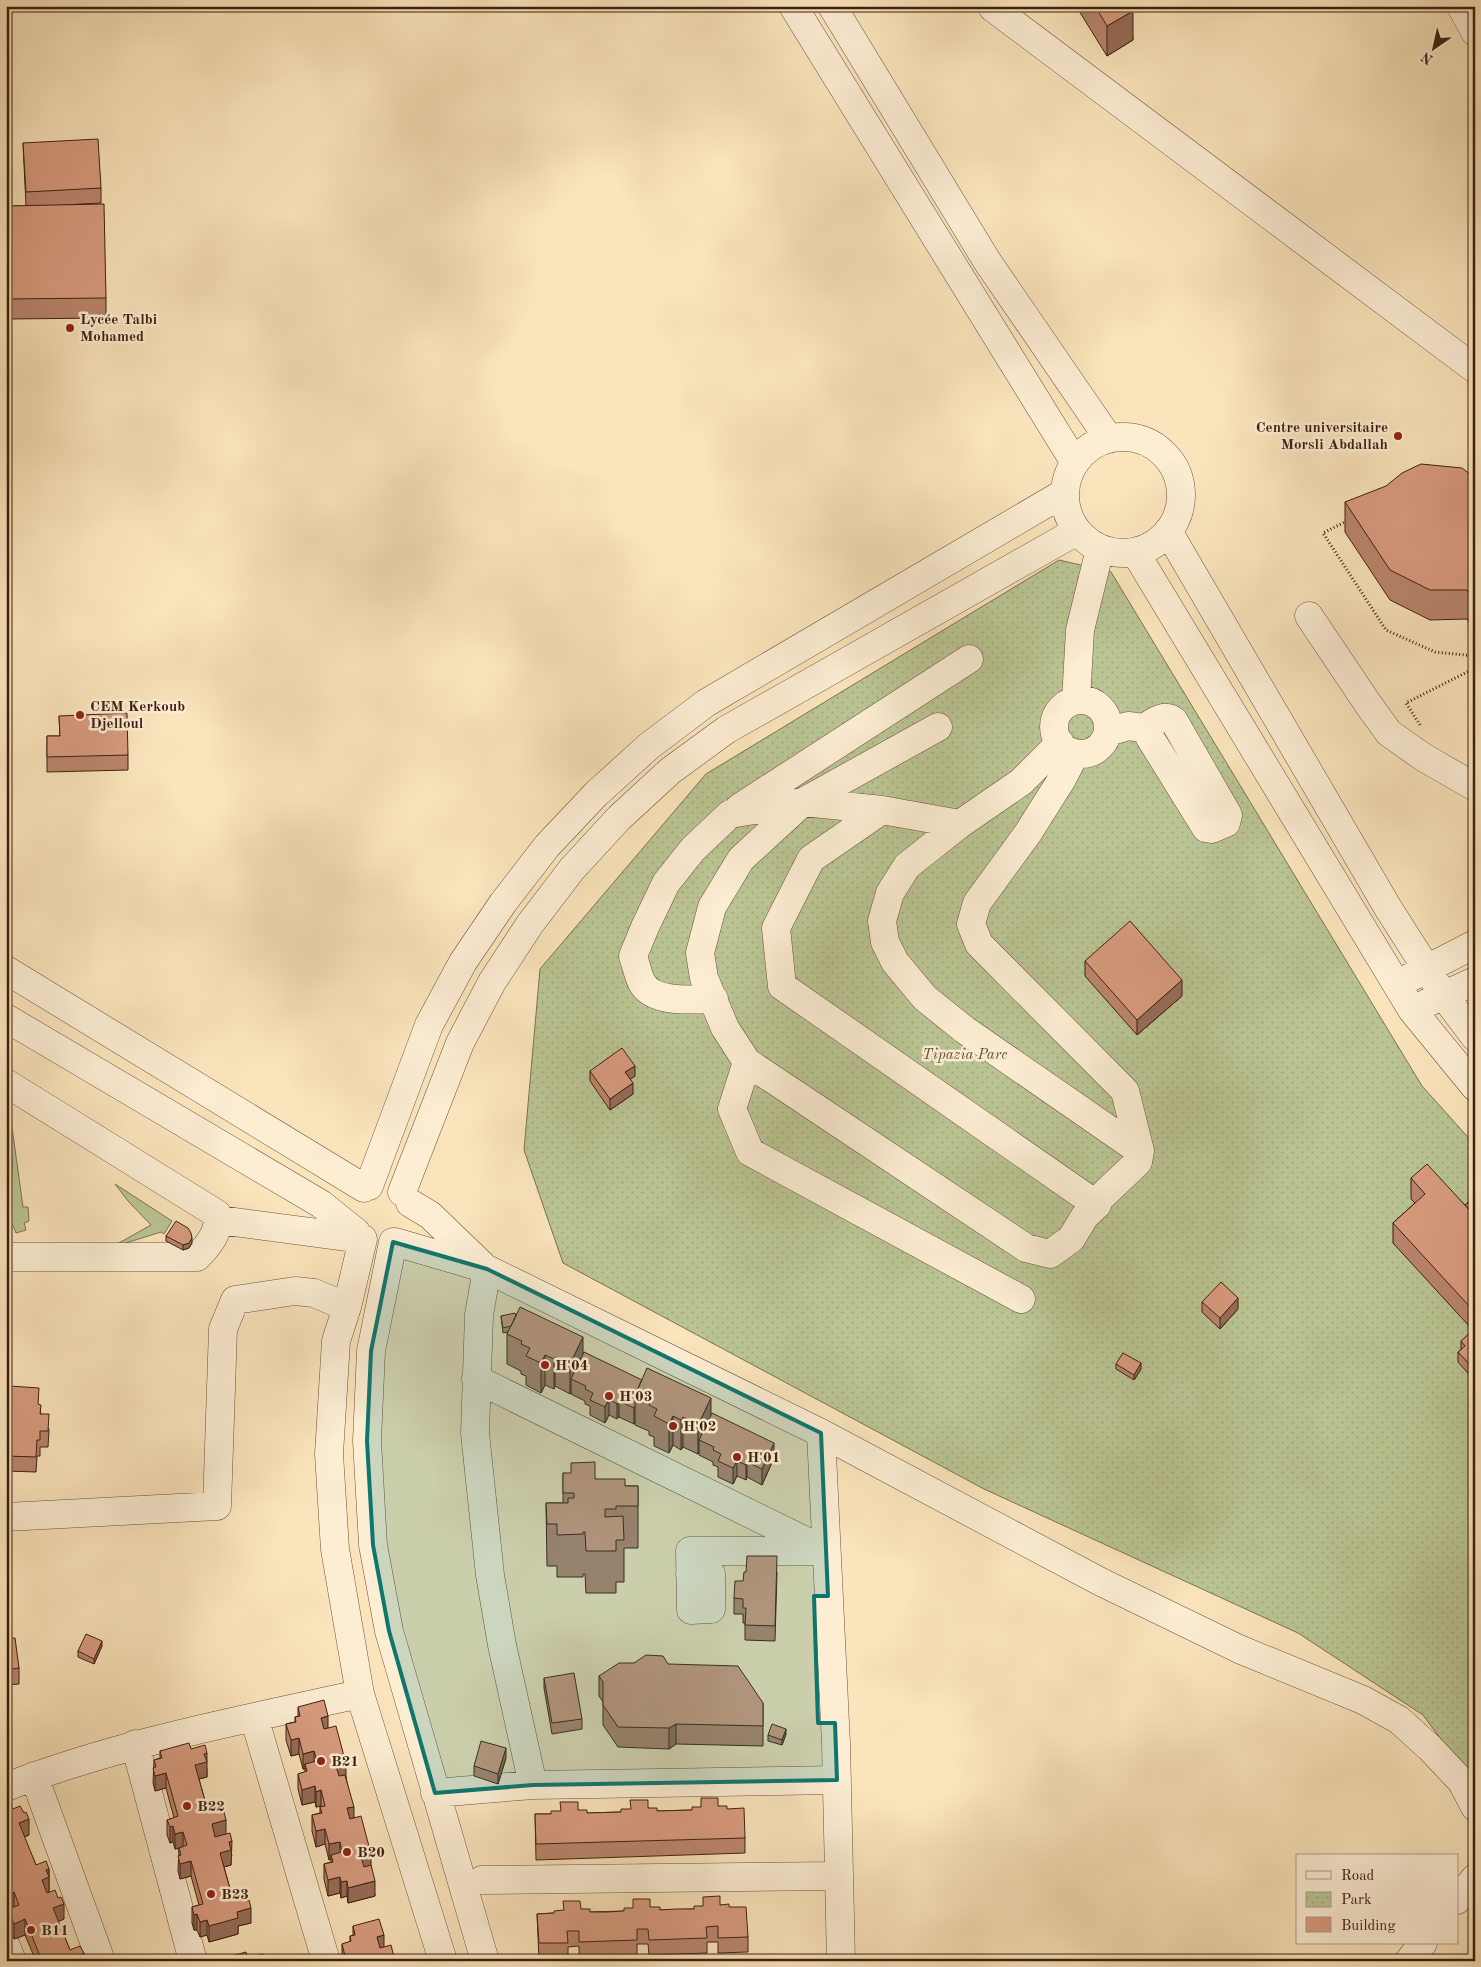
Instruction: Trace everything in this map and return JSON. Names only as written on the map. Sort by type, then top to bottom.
[{"type":"street","points":[[793,6],[1075,463]]},
{"type":"street","points":[[832,6],[987,262],[1109,439]]},
{"type":"street","points":[[1461,6],[1475,32]]},
{"type":"street","points":[[993,8],[1475,369]]},
{"type":"street","points":[[1121,437],[1144,441],[1155,447],[1171,464],[1177,474],[1181,498],[1179,510],[1168,531],[1148,548],[1135,552],[1122,553],[1100,549],[1086,540],[1070,519],[1064,493],[1066,480],[1075,463],[1087,449],[1109,439],[1121,437]]},
{"type":"street","points":[[367,1187],[429,1025],[463,962],[503,903],[547,846],[596,794],[649,746],[706,703],[1064,493]]},
{"type":"street","points":[[6,1018],[321,1204],[360,1236],[373,1244],[383,1245],[394,1242],[402,1236],[411,1220],[412,1211],[406,1197],[460,1043],[492,982],[530,924],[560,884],[619,818],[670,771],[726,730],[1077,530]]},
{"type":"street","points":[[1168,531],[1388,908],[1444,996],[1475,1037]]},
{"type":"street","points":[[1076,700],[1080,630],[1100,549]]},
{"type":"street","points":[[1135,552],[1412,1010],[1475,1087]]},
{"type":"street","points":[[1309,616],[1389,733],[1423,757],[1475,787]]},
{"type":"street","points":[[714,999],[677,999],[658,996],[643,985],[633,956],[644,927],[666,883],[693,849],[730,814],[969,660]]},
{"type":"street","points":[[1076,700],[1085,700],[1094,702],[1101,707],[1109,723],[1108,732],[1100,748],[1092,752],[1067,748],[1055,735],[1054,726],[1060,709],[1076,700]]},
{"type":"street","points":[[1108,732],[1128,726],[1144,728]]},
{"type":"street","points":[[938,727],[803,802],[741,859],[712,907],[700,953],[704,978],[725,1028],[747,1062],[1026,1248],[1050,1254],[1072,1239],[1085,1216],[1097,1205],[1100,1198],[1138,1162],[1140,1151],[1125,1091],[979,944],[972,924],[977,903],[1028,833],[1062,779],[1067,748]]},
{"type":"street","points":[[1067,748],[960,824],[907,866],[890,893],[882,921],[885,942],[896,962],[925,998],[965,1030],[1140,1151]]},
{"type":"street","points":[[730,814],[803,802],[882,810],[960,824]]},
{"type":"street","points":[[882,810],[811,859],[776,928],[782,986],[1097,1205]]},
{"type":"street","points":[[1397,984],[1475,944]]},
{"type":"street","points":[[6,970],[367,1187]]},
{"type":"street","points":[[1412,1010],[1475,980]]},
{"type":"street","points":[[747,1062],[732,1109],[750,1152],[1021,1300]]},
{"type":"street","points":[[6,1083],[218,1214],[219,1220],[210,1245],[197,1258],[6,1257]]},
{"type":"street","points":[[443,1961],[360,1694],[335,1549],[329,1454],[336,1341],[347,1307],[360,1236],[351,1223],[350,1213],[356,1195],[367,1187],[387,1183],[430,1215],[487,1269]]},
{"type":"street","points":[[219,1220],[360,1236]]},
{"type":"street","points":[[394,1242],[487,1269],[821,1432],[1101,1582],[1239,1649],[1363,1700],[1399,1720],[1430,1748],[1462,1782],[1475,1808]]},
{"type":"street","points":[[394,1242],[371,1351],[367,1440],[373,1544],[389,1631],[485,1961]]},
{"type":"street","points":[[487,1269],[479,1315],[476,1433],[491,1434],[494,1512],[498,1549],[519,1643],[502,1645],[533,1785]]},
{"type":"street","points":[[6,1517],[217,1506],[223,1329],[235,1300],[295,1291],[314,1293],[347,1307]]},
{"type":"street","points":[[476,1379],[826,1551]]},
{"type":"street","points":[[821,1432],[828,1596],[814,1596],[818,1724],[835,1723],[840,1961]]},
{"type":"street","points":[[690,1574],[690,1551],[826,1551]]},
{"type":"street","points":[[6,1787],[34,1776],[135,1744],[360,1694]]},
{"type":"street","points":[[254,1717],[326,1961]]},
{"type":"street","points":[[135,1744],[193,1961]]},
{"type":"street","points":[[34,1776],[101,1961]]},
{"type":"street","points":[[435,1793],[533,1785],[836,1780]]},
{"type":"street","points":[[482,1880],[839,1876]]},
{"type":"street","points":[[1458,1899],[1475,1878]]},
{"type":"street","points":[[1409,1961],[1422,1944]]},
{"type":"street","points":[[6,1946],[12,1961]]},
{"type":"path","points":[[1349,520],[1323,534],[1386,630],[1435,652],[1475,656]]},
{"type":"path","points":[[1423,730],[1406,702],[1475,668]]},
{"type":"highlighted area","points":[[393,1242],[487,1269],[821,1433],[828,1596],[814,1596],[818,1723],[835,1723],[837,1780],[533,1785],[435,1793],[389,1631],[373,1545],[367,1441],[371,1351]]},
{"type":"green space","name":"Tipazia Parc","points":[[1059,560],[1111,572],[1422,1086],[1475,1145],[1475,1785],[1423,1715],[1298,1633],[984,1489],[563,1263],[524,1150],[540,969],[706,774]]},
{"type":"green space","points":[[6,1110],[10,1113],[23,1207],[28,1207],[29,1221],[24,1223],[26,1230],[16,1233],[6,1209],[6,1195],[9,1195],[13,1165]]},
{"type":"green space","points":[[115,1184],[172,1221],[164,1234],[161,1232],[110,1248],[151,1225]]},
{"type":"building","points":[[1095,6],[1130,6],[1133,11],[1107,26]]},
{"type":"building","points":[[98,139],[101,188],[26,192],[23,143]]},
{"type":"building","points":[[104,204],[106,298],[6,299],[6,206]]},
{"type":"building","points":[[1421,464],[1462,468],[1475,478],[1475,595],[1471,596],[1467,590],[1430,590],[1390,570],[1345,502],[1386,486],[1402,473]]},
{"type":"building","points":[[127,713],[128,755],[47,757],[47,736],[60,736],[59,716]]},
{"type":"building","points":[[1130,921],[1182,980],[1137,1020],[1085,961]]},
{"type":"building","points":[[622,1048],[635,1066],[625,1072],[633,1083],[610,1099],[590,1071]]},
{"type":"building","points":[[1427,1164],[1475,1216],[1475,1302],[1470,1307],[1393,1223],[1425,1194],[1411,1178]]},
{"type":"building","points":[[1475,1197],[1475,1216],[1465,1205]]},
{"type":"building","points":[[176,1221],[188,1228],[191,1233],[192,1238],[189,1243],[183,1245],[166,1236]]},
{"type":"building","points":[[1221,1282],[1238,1298],[1220,1318],[1202,1302]]},
{"type":"building","points":[[520,1307],[583,1337],[570,1364],[555,1357],[554,1359],[545,1355],[541,1363],[526,1356],[530,1348],[521,1344],[522,1341],[507,1334]]},
{"type":"building","points":[[515,1313],[516,1316],[511,1326],[503,1328],[501,1316]]},
{"type":"building","points":[[1474,1329],[1474,1369],[1458,1352],[1465,1346],[1461,1341]]},
{"type":"building","points":[[584,1352],[642,1380],[635,1395],[634,1408],[619,1401],[617,1404],[609,1399],[605,1407],[590,1400],[593,1393],[585,1389],[586,1386],[571,1379]]},
{"type":"building","points":[[1123,1353],[1141,1363],[1134,1375],[1116,1364]]},
{"type":"building","points":[[647,1368],[711,1398],[698,1425],[683,1417],[681,1420],[673,1416],[669,1424],[654,1416],[657,1409],[649,1405],[650,1402],[635,1395]]},
{"type":"building","points":[[9,1386],[39,1388],[38,1404],[41,1405],[40,1414],[49,1414],[48,1431],[40,1431],[40,1440],[37,1440],[36,1457],[6,1456]]},
{"type":"building","points":[[712,1413],[774,1443],[762,1469],[747,1462],[746,1465],[737,1461],[733,1468],[718,1461],[721,1454],[713,1450],[714,1447],[699,1440]]},
{"type":"building","points":[[595,1462],[595,1479],[625,1479],[625,1486],[638,1486],[638,1506],[616,1506],[616,1509],[605,1509],[605,1517],[623,1516],[624,1540],[616,1540],[616,1551],[586,1551],[585,1532],[583,1534],[557,1535],[557,1524],[547,1524],[546,1503],[568,1503],[568,1498],[574,1498],[574,1493],[563,1493],[563,1473],[571,1473],[571,1463]]},
{"type":"building","points":[[747,1556],[777,1556],[775,1626],[745,1625],[746,1608],[743,1608],[743,1599],[734,1598],[735,1581],[743,1581],[744,1572],[746,1572]]},
{"type":"building","points":[[86,1634],[102,1641],[94,1659],[78,1651]]},
{"type":"building","points":[[15,1638],[19,1668],[6,1670],[6,1639]]},
{"type":"building","points":[[646,1655],[663,1656],[668,1664],[738,1666],[763,1703],[763,1726],[676,1724],[669,1728],[618,1727],[603,1705],[603,1682],[599,1676],[619,1663],[634,1663]]},
{"type":"building","points":[[574,1673],[582,1719],[552,1723],[544,1678]]},
{"type":"building","points":[[324,1700],[328,1716],[321,1718],[324,1729],[336,1726],[346,1764],[336,1766],[339,1776],[345,1775],[354,1807],[347,1808],[350,1819],[361,1816],[371,1854],[361,1857],[364,1867],[371,1865],[375,1881],[348,1888],[347,1881],[341,1882],[340,1877],[328,1880],[324,1864],[333,1862],[331,1855],[342,1852],[340,1842],[329,1844],[325,1829],[316,1831],[312,1815],[322,1813],[320,1807],[325,1806],[321,1790],[316,1792],[315,1786],[302,1790],[298,1774],[307,1771],[305,1764],[317,1761],[314,1751],[303,1754],[299,1738],[291,1740],[286,1724],[296,1722],[295,1717],[300,1716],[298,1707]]},
{"type":"building","points":[[772,1724],[786,1729],[782,1740],[768,1735]]},
{"type":"building","points":[[481,1741],[506,1748],[498,1774],[474,1766]]},
{"type":"building","points":[[189,1743],[191,1749],[205,1745],[207,1753],[204,1754],[207,1762],[195,1765],[207,1808],[219,1805],[221,1813],[224,1812],[226,1820],[212,1824],[215,1837],[230,1833],[232,1841],[229,1842],[231,1850],[220,1853],[232,1896],[244,1893],[246,1901],[249,1900],[251,1908],[237,1912],[238,1918],[209,1926],[207,1920],[200,1922],[197,1914],[194,1915],[192,1907],[203,1904],[191,1861],[180,1864],[178,1856],[181,1855],[179,1848],[187,1845],[183,1832],[175,1834],[173,1826],[170,1827],[167,1820],[178,1816],[166,1773],[155,1776],[153,1768],[156,1767],[154,1760],[162,1758],[160,1751]]},
{"type":"building","points":[[701,1798],[718,1798],[718,1806],[727,1806],[727,1809],[744,1808],[745,1838],[536,1844],[535,1814],[551,1814],[551,1811],[561,1811],[560,1802],[578,1802],[578,1810],[587,1810],[587,1813],[621,1812],[621,1809],[631,1809],[630,1800],[648,1800],[648,1808],[657,1808],[657,1811],[692,1810],[692,1807],[701,1807]]},
{"type":"building","points":[[10,1802],[13,1809],[20,1806],[24,1813],[26,1812],[29,1819],[19,1823],[36,1865],[46,1861],[49,1869],[46,1870],[49,1877],[42,1880],[47,1893],[55,1890],[58,1898],[61,1897],[64,1904],[53,1908],[70,1950],[80,1946],[84,1953],[81,1955],[83,1961],[42,1961],[25,1919],[14,1924],[11,1916],[8,1918],[6,1910],[19,1905],[14,1892],[6,1895],[6,1877],[8,1877],[6,1873],[6,1804]]},
{"type":"building","points":[[720,1896],[720,1905],[729,1904],[729,1907],[746,1907],[748,1937],[718,1938],[718,1926],[706,1927],[707,1938],[649,1940],[648,1929],[637,1929],[637,1940],[579,1942],[579,1931],[567,1931],[568,1943],[539,1943],[537,1914],[554,1913],[554,1911],[564,1910],[563,1901],[580,1901],[581,1909],[590,1909],[590,1912],[607,1912],[624,1911],[624,1908],[633,1908],[633,1899],[650,1899],[650,1907],[660,1907],[660,1910],[694,1909],[694,1906],[703,1906],[703,1897]]},
{"type":"building","points":[[379,1919],[384,1935],[377,1937],[380,1948],[391,1945],[395,1961],[355,1961],[354,1957],[346,1960],[342,1944],[351,1941],[350,1936],[355,1935],[353,1926]]},
{"type":"building","points":[[246,1952],[248,1958],[263,1954],[265,1961],[217,1960]]},
{"type":"place","name":"Lycée Talbi Mohamed","points":[[70,328]]},
{"type":"place","name":"Centre universitaire Morsli Abdallah","points":[[1398,436]]},
{"type":"place","name":"CEM Kerkoub Djelloul","points":[[80,715]]},
{"type":"place","name":"H'04","points":[[545,1365]]},
{"type":"place","name":"H'03","points":[[609,1396]]},
{"type":"place","name":"H'02","points":[[673,1426]]},
{"type":"place","name":"H'01","points":[[737,1457]]},
{"type":"place","name":"B21","points":[[321,1761]]},
{"type":"place","name":"B22","points":[[187,1806]]},
{"type":"place","name":"B20","points":[[347,1852]]},
{"type":"place","name":"B23","points":[[211,1894]]},
{"type":"place","name":"B11","points":[[31,1930]]}]
